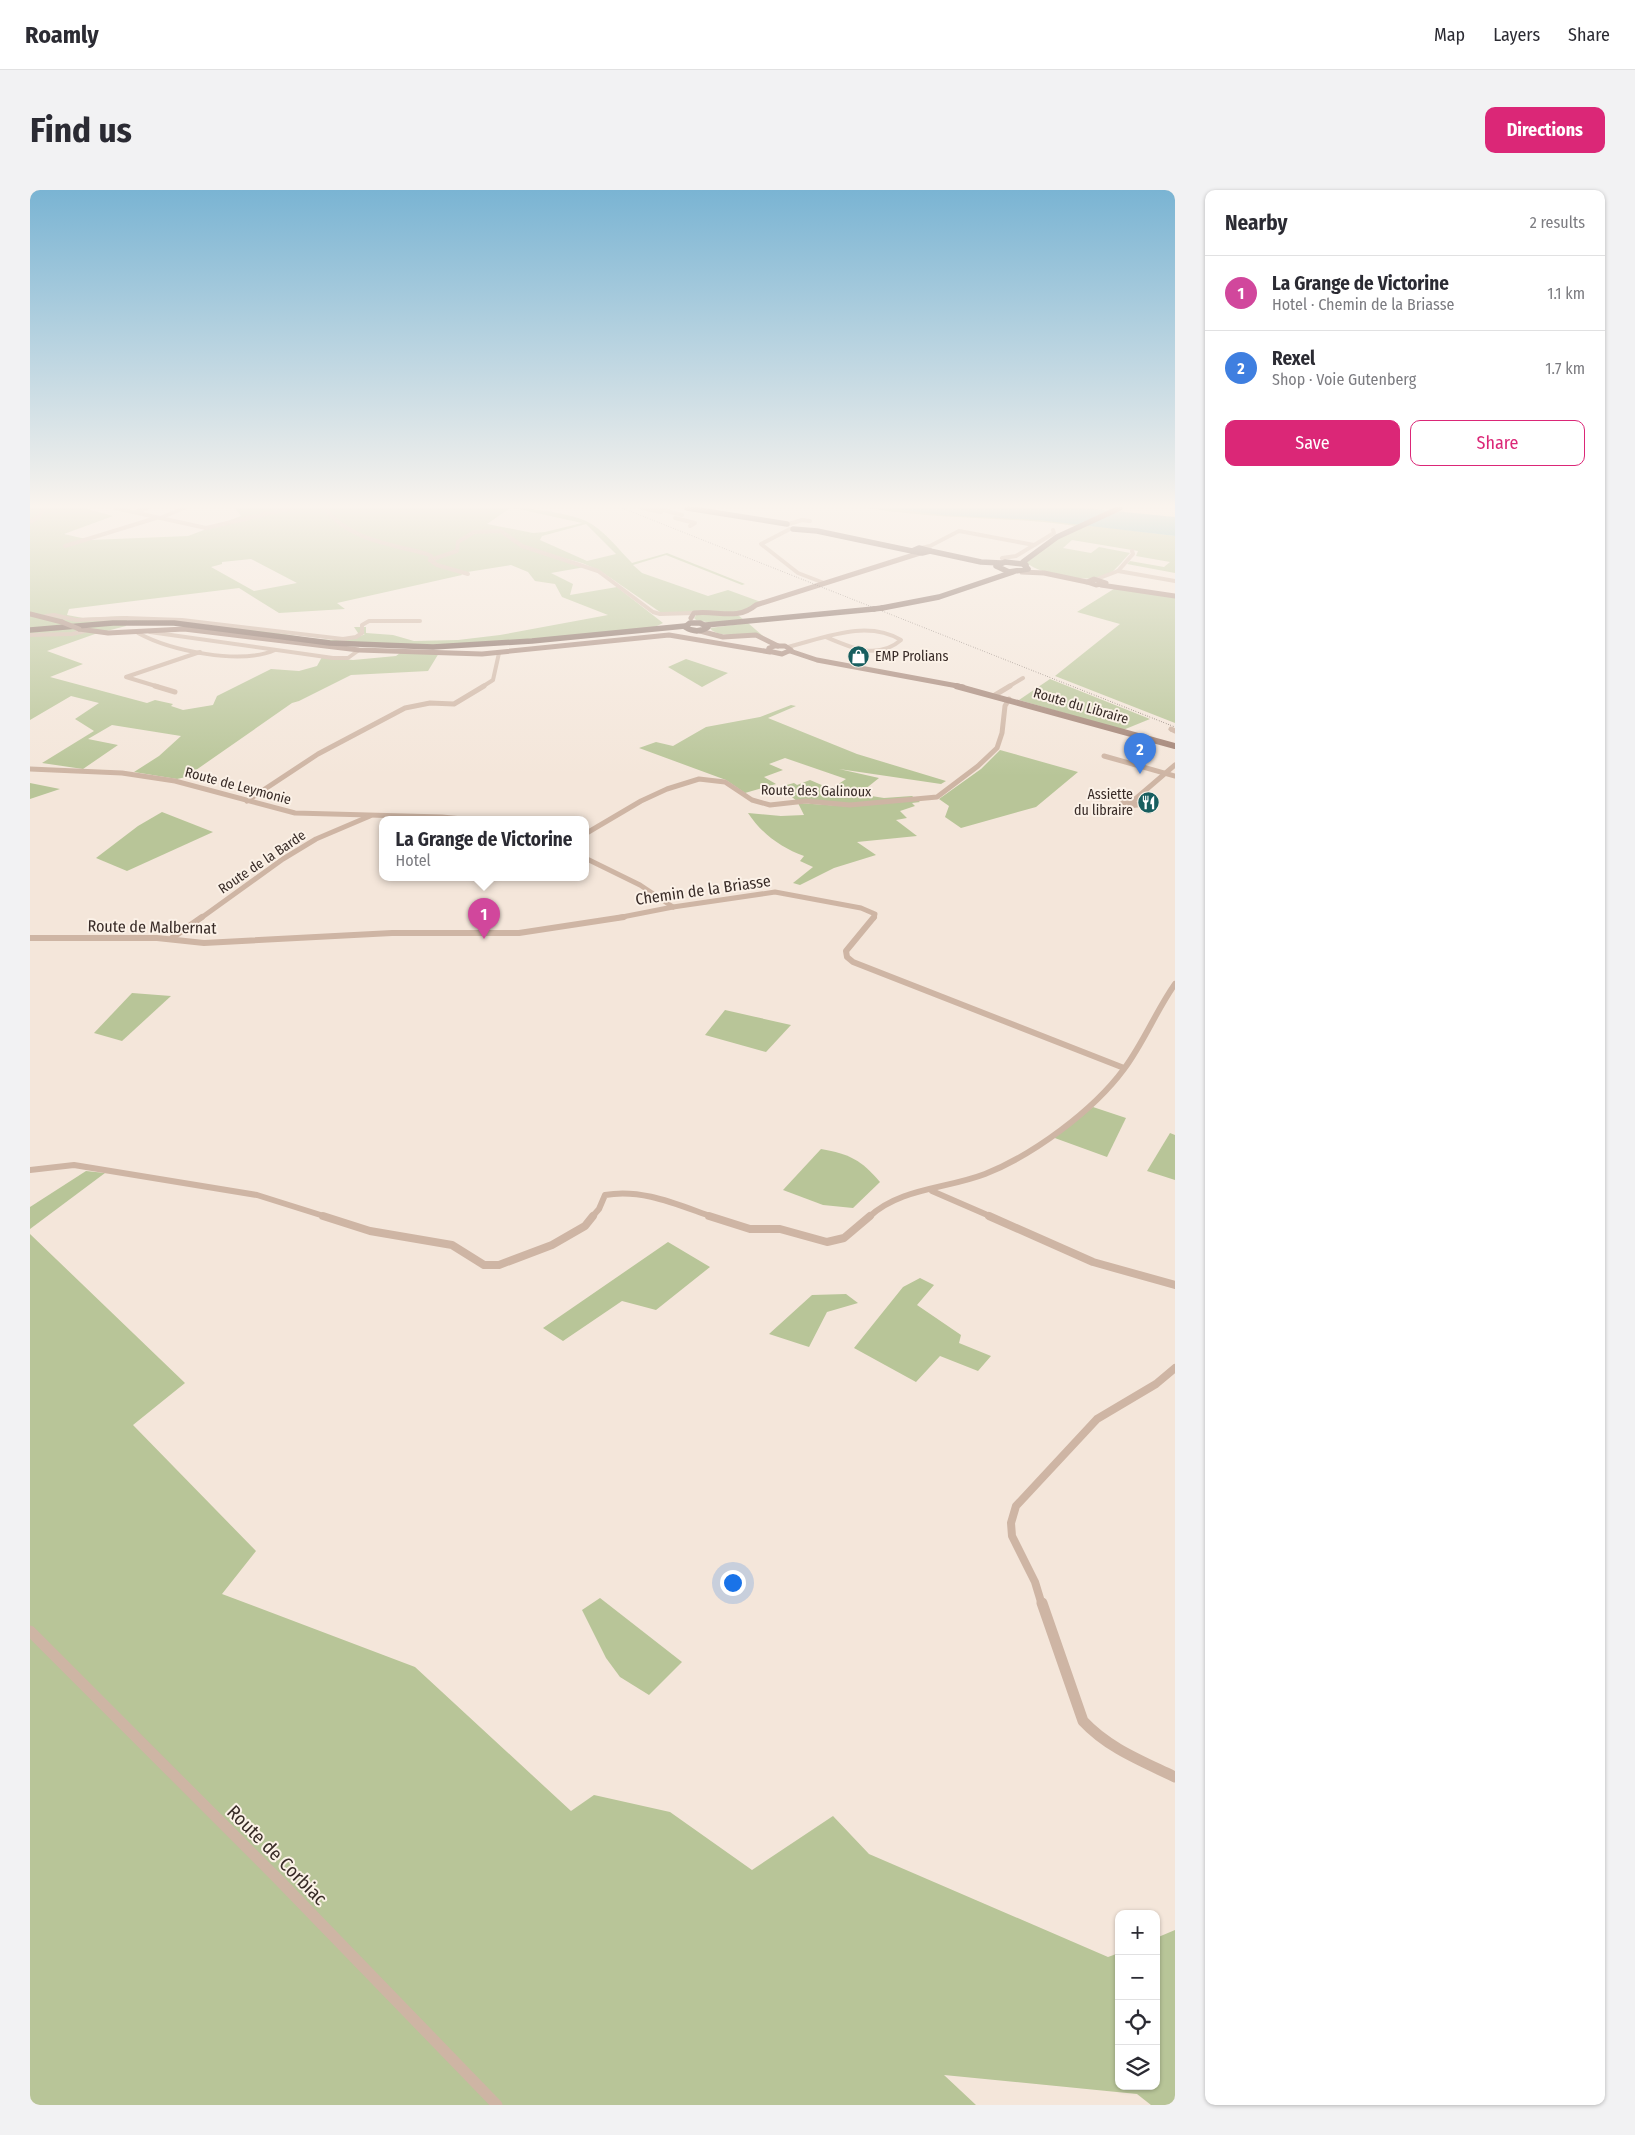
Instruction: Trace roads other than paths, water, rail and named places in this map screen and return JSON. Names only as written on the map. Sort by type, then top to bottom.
[{"type":"main road","points":[[690,624],[694,613],[710,611],[729,615],[743,614],[756,605],[780,597]]},
{"type":"main road","points":[[690,624],[706,629],[721,624],[874,610],[934,597]]},
{"type":"main road","points":[[30,614],[46,616],[85,631],[108,633],[184,629],[360,650],[500,652],[661,635],[688,637],[754,649],[778,646],[788,651]]},
{"type":"main road","points":[[30,630],[113,622],[174,623],[330,643],[411,647],[493,644],[646,631],[690,624],[723,637],[756,635],[770,647],[788,651]]},
{"type":"main road","name":"Route du Libraire","points":[[788,651],[798,655],[995,695],[1175,746]]},
{"type":"street","points":[[634,597],[656,613],[694,613]]},
{"type":"street","points":[[46,616],[54,615],[76,620],[142,618],[182,620],[343,639],[360,635],[362,633],[362,625],[369,621],[420,621]]},
{"type":"street","points":[[788,651],[826,637],[872,629],[879,630],[901,640],[890,648],[866,651],[851,648],[826,637]]},
{"type":"street","points":[[30,635],[72,634],[85,631]]},
{"type":"street","points":[[275,650],[270,655],[256,656],[200,652],[179,648],[138,633],[154,632],[275,650],[348,658],[357,654],[360,650]]},
{"type":"street","points":[[175,692],[126,677],[200,652]]},
{"type":"street","points":[[247,801],[318,754],[405,708],[430,703],[454,704],[460,702],[493,680],[500,652]]},
{"type":"street","points":[[995,695],[1023,678]]},
{"type":"street","name":"Route des Galinoux","points":[[589,831],[624,810],[667,789],[699,780],[718,779],[726,782],[752,800],[770,804],[806,801],[850,805],[937,798],[998,748],[1005,706],[1009,699]]},
{"type":"street","points":[[1104,756],[1175,776]]},
{"type":"street","points":[[1133,801],[1175,765]]},
{"type":"street","name":"Route de Leymonie","points":[[30,768],[145,776],[176,781],[295,813],[379,816]]},
{"type":"street","name":"Route de la Barde","points":[[172,938],[283,859],[316,839],[370,816]]},
{"type":"street","points":[[589,860],[640,886],[673,907]]},
{"type":"street","name":"Chemin de la Briasse","points":[[243,941],[392,932],[519,933],[589,924],[673,907],[775,892],[875,914],[874,918],[846,951],[847,957],[853,962],[1124,1068]]},
{"type":"street","name":"Route de Malbernat","points":[[30,938],[172,938],[204,943],[243,941]]},
{"type":"street","points":[[30,1170],[74,1165],[256,1195],[370,1231],[452,1245],[484,1265],[499,1265],[552,1245],[585,1226],[599,1209],[605,1195],[620,1191],[666,1202],[751,1230],[783,1229],[823,1243],[836,1243],[890,1200],[932,1191],[986,1173],[1019,1156],[1081,1111],[1110,1085],[1124,1068],[1156,1012],[1175,984]]},
{"type":"street","points":[[932,1191],[1093,1262],[1175,1285]]},
{"type":"street","points":[[1175,1368],[1156,1384],[1097,1419],[1025,1494],[1016,1506],[1011,1523],[1012,1536],[1035,1582],[1055,1645],[1083,1721],[1097,1736],[1120,1750],[1175,1777]]},
{"type":"street","name":"Route de Corbiac","points":[[30,1631],[271,1872],[497,2105]]},
{"type":"railway","points":[[848,597],[1175,727]]},
{"type":"place","name":"EMP Prolians","points":[[859,656]]},
{"type":"place","name":"Rexel","points":[[1140,774]]},
{"type":"place","name":"Assiette du libraire","points":[[1149,802]]},
{"type":"place","name":"La Grange de Victorine","points":[[484,939]]}]
